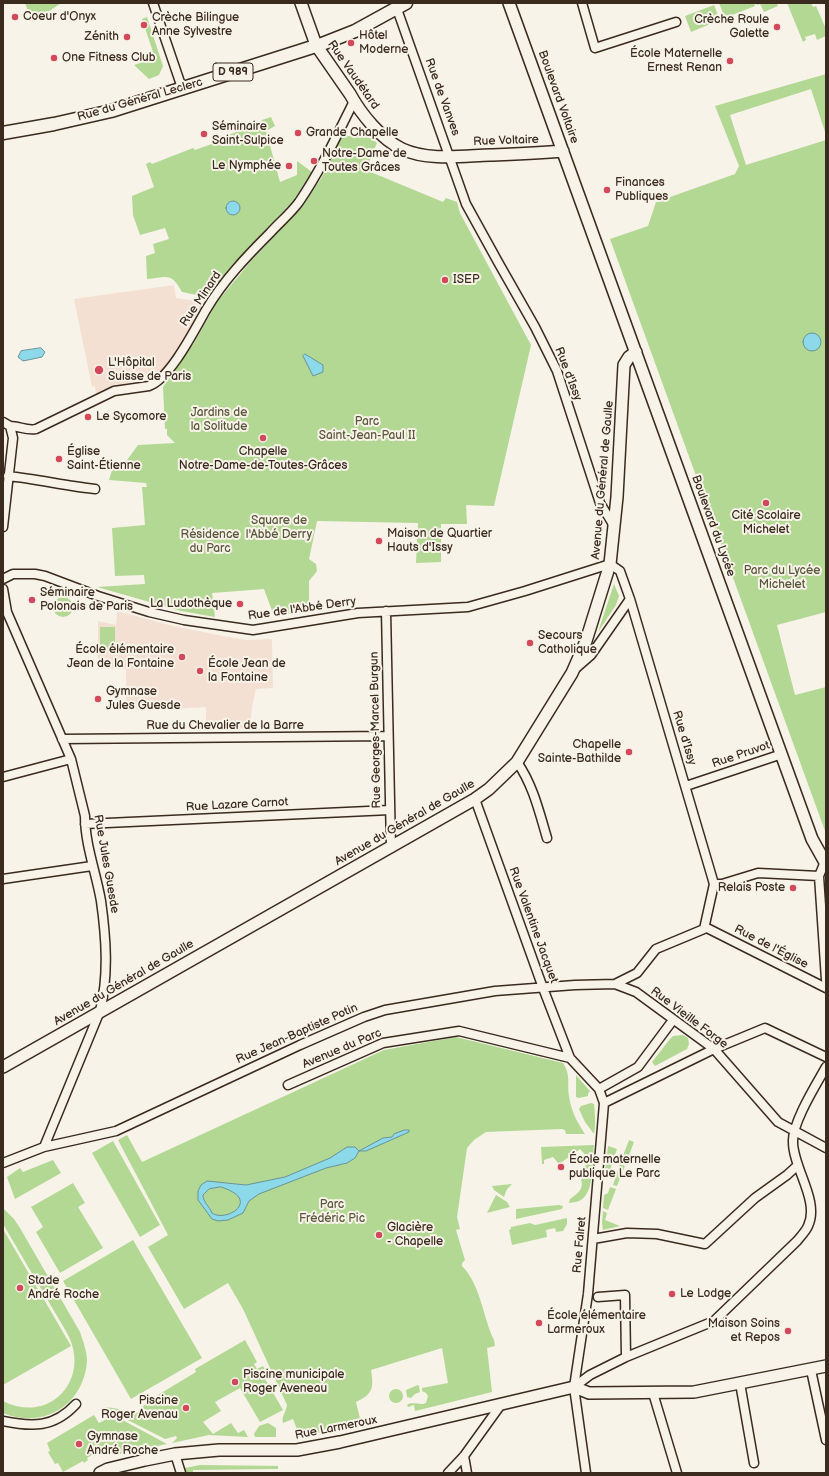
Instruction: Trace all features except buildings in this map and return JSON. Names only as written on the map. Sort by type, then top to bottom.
[{"type":"main road","name":"Rue Vaudétard","points":[[302,3],[316,45],[354,101],[381,135],[402,149],[424,156],[450,156]]},
{"type":"main road","name":"Boulevard Voltaire","points":[[510,3],[581,199]]},
{"type":"main road","name":"Rue du Général Leclerc","points":[[3,133],[54,124],[111,111],[355,31],[402,6]]},
{"type":"main road","name":"Rue Voltaire","points":[[450,156],[564,151]]},
{"type":"main road","name":"Boulevard du Lycée","points":[[581,199],[812,839],[826,861]]},
{"type":"main road","name":"Avenue du Général de Gaulle","points":[[3,1067],[475,799],[489,789],[517,762],[573,671],[586,641],[610,564],[622,420],[624,365],[629,357],[636,352]]},
{"type":"main road","points":[[574,1387],[589,1393],[694,1392],[826,1366]]},
{"type":"main road","name":"Rue Larmeroux","points":[[100,1473],[108,1469],[144,1460],[176,1454],[219,1450],[297,1450],[340,1442],[432,1420],[500,1406],[574,1387]]},
{"type":"street","points":[[153,3],[182,88]]},
{"type":"street","points":[[582,3],[596,48],[676,22]]},
{"type":"street","name":"Rue de Vanves","points":[[402,6],[466,204],[484,237]]},
{"type":"street","name":"Rue Minard","points":[[6,424],[30,430],[36,429],[114,391],[149,386],[153,385],[159,380],[180,356],[212,300],[246,258],[298,204],[317,174],[354,101]]},
{"type":"street","name":"Rue d'Issy","points":[[484,237],[535,327],[557,370],[600,503],[614,526]]},
{"type":"street","points":[[3,527],[8,476],[6,458],[12,438],[6,424]]},
{"type":"street","points":[[8,476],[31,478],[61,485],[96,490]]},
{"type":"street","name":"Rue d'Issy","points":[[610,564],[620,571],[630,599],[714,884]]},
{"type":"street","name":"Rue de l'Abbé Derry","points":[[3,579],[13,574],[45,576],[98,596],[149,612],[184,620],[253,630],[358,613],[468,607],[525,591],[610,564]]},
{"type":"street","name":"Rue Jules Guesde","points":[[3,589],[7,612],[71,759],[86,816],[92,866],[100,900],[106,943],[104,995],[100,1011],[44,1148]]},
{"type":"street","points":[[573,671],[591,655],[630,599]]},
{"type":"street","name":"Rue Georges-Marcel Burgun","points":[[386,611],[391,848]]},
{"type":"street","name":"Rue du Chevalier de la Barre","points":[[62,739],[388,736]]},
{"type":"street","name":"Rue Pruvot","points":[[686,786],[782,754]]},
{"type":"street","points":[[3,777],[71,759]]},
{"type":"street","points":[[517,762],[524,772],[535,796],[547,838]]},
{"type":"street","name":"Rue Valentine Jacquet","points":[[475,799],[543,988],[570,1058]]},
{"type":"street","name":"Rue Lazare Carnot","points":[[86,824],[390,810]]},
{"type":"street","points":[[826,861],[819,876],[826,980]]},
{"type":"street","points":[[3,879],[92,866]]},
{"type":"street","points":[[615,984],[636,973],[656,949],[704,929],[714,884],[722,884],[758,873],[819,876]]},
{"type":"street","name":"Rue de l'Église","points":[[705,927],[826,988]]},
{"type":"street","name":"Rue Jean-Baptiste Potin","points":[[3,1163],[44,1148],[116,1131],[300,1045],[364,1017],[385,1010],[495,991],[575,985],[615,984]]},
{"type":"street","name":"Rue Vieille Forge","points":[[615,984],[636,992],[714,1049],[778,1122],[826,1148]]},
{"type":"street","points":[[599,1089],[638,1067],[673,1020]]},
{"type":"street","points":[[570,1058],[599,1089],[604,1104],[714,1049],[765,1028],[826,1057]]},
{"type":"street","name":"Avenue du Parc","points":[[288,1085],[383,1043],[459,1031],[570,1058]]},
{"type":"street","points":[[574,1387],[590,1375],[626,1357],[714,1321],[798,1241],[808,1226],[811,1217],[811,1206],[798,1165],[793,1143],[794,1130],[826,1067]]},
{"type":"street","name":"Rue Falret","points":[[586,1473],[574,1387],[588,1294],[604,1104]]},
{"type":"street","points":[[593,1238],[627,1233],[657,1234],[705,1244],[755,1198],[787,1175],[798,1165]]},
{"type":"street","points":[[598,1297],[625,1295],[626,1357]]},
{"type":"street","points":[[811,1370],[826,1440]]},
{"type":"street","points":[[740,1383],[754,1463]]},
{"type":"street","points":[[653,1393],[677,1473]]},
{"type":"street","points":[[3,1421],[33,1425],[53,1422],[76,1404]]},
{"type":"street","points":[[448,1473],[464,1456],[500,1406]]},
{"type":"street","points":[[176,1454],[181,1473]]},
{"type":"street","points":[[464,1456],[467,1473]]},
{"type":"shaded area","name":"L'Hôpital Suisse de Paris","points":[[174,285],[176,298],[204,302],[181,344],[167,365],[156,376],[103,390],[96,396],[95,386],[92,387],[74,299]]},
{"type":"shaded area","name":"École Jean de la Fontaine","points":[[117,611],[173,626],[228,637],[247,640],[272,639],[273,688],[256,689],[252,707],[250,729],[206,728],[206,707],[155,710],[126,709],[126,669],[98,669],[98,621],[116,625]]},
{"type":"green space","points":[[25,3],[59,3],[60,4],[32,22]]},
{"type":"green space","points":[[719,3],[754,3],[755,6],[725,18]]},
{"type":"green space","points":[[756,3],[777,3],[778,6],[764,12],[760,4],[757,5]]},
{"type":"green space","points":[[787,3],[811,3],[813,7],[816,6],[826,29],[826,36],[817,40],[815,34],[805,37],[806,40],[803,42]]},
{"type":"green space","points":[[714,5],[720,20],[691,32],[685,16]]},
{"type":"green space","points":[[147,17],[163,66],[159,75],[149,79],[134,65],[155,58],[142,19]]},
{"type":"green space","name":"Parc du Lycée Michelet","points":[[826,74],[826,135],[811,89],[730,115],[746,165],[826,140],[826,612],[777,625],[795,695],[826,687],[825,831],[610,239],[648,226],[656,202],[735,174],[739,166],[715,106]]},
{"type":"green space","points":[[271,117],[275,126],[266,131],[280,182],[297,175],[297,161],[312,172],[293,201],[234,263],[207,297],[182,292],[175,281],[168,277],[147,279],[146,256],[155,253],[153,244],[169,239],[165,228],[140,235],[133,215],[132,196],[154,187],[146,164],[150,162],[152,164],[193,148],[195,150],[220,141],[220,138],[261,123],[262,120]]},
{"type":"green space","points":[[342,136],[369,136],[377,143],[366,170],[443,202],[446,198],[457,202],[460,213],[531,345],[494,506],[466,505],[467,524],[441,524],[441,562],[416,563],[418,523],[317,521],[309,559],[316,564],[317,571],[309,581],[309,611],[274,616],[264,589],[212,593],[215,617],[181,611],[97,587],[145,584],[144,575],[115,576],[112,528],[145,525],[142,487],[147,487],[146,483],[109,480],[114,464],[125,463],[138,445],[175,443],[167,435],[167,429],[165,429],[163,387],[194,343],[217,302],[251,261],[303,206],[322,177]]},
{"type":"green space","points":[[614,584],[619,596],[616,605],[598,632]]},
{"type":"green space","points":[[63,597],[70,600],[73,607],[70,614],[63,617],[56,614],[53,607],[56,600]]},
{"type":"green space","points":[[100,627],[115,627],[115,651],[100,651]]},
{"type":"green space","points":[[683,1035],[688,1038],[689,1044],[687,1049],[655,1066],[652,1062],[670,1039],[673,1036]]},
{"type":"green space","name":"Parc Frédéric Pic","points":[[456,1037],[563,1063],[568,1075],[571,1107],[585,1134],[566,1134],[565,1130],[562,1129],[486,1132],[474,1140],[467,1148],[457,1217],[460,1229],[456,1230],[465,1260],[462,1263],[462,1266],[478,1292],[494,1340],[495,1346],[487,1348],[492,1392],[415,1411],[414,1405],[408,1407],[407,1405],[409,1404],[426,1403],[428,1396],[422,1391],[422,1388],[448,1383],[442,1348],[371,1370],[371,1390],[366,1396],[356,1402],[361,1423],[300,1437],[293,1419],[283,1423],[287,1405],[243,1309],[228,1283],[184,1309],[148,1247],[168,1235],[118,1140],[127,1135],[142,1162],[384,1050]]},
{"type":"green space","points":[[576,1075],[589,1090],[590,1092],[588,1093],[588,1096],[579,1098],[576,1097]]},
{"type":"green space","points":[[591,1103],[594,1104],[594,1134],[585,1122],[579,1109],[581,1106]]},
{"type":"green space","points":[[629,1140],[634,1142],[626,1163],[621,1161]]},
{"type":"green space","points":[[113,1141],[160,1225],[140,1237],[92,1153]]},
{"type":"green space","points":[[594,1145],[592,1175],[589,1190],[581,1200],[569,1203],[570,1199],[578,1193],[581,1188],[582,1181],[579,1172],[586,1165],[585,1160],[588,1158],[580,1149],[559,1164],[553,1157],[544,1160],[544,1164],[542,1164],[541,1147]]},
{"type":"green space","points":[[608,1146],[617,1149],[609,1173],[607,1173],[605,1172]]},
{"type":"green space","points":[[53,1160],[61,1173],[15,1199],[7,1177],[20,1168],[23,1172]]},
{"type":"green space","points":[[620,1164],[625,1166],[617,1186],[613,1185]]},
{"type":"green space","points":[[73,1183],[85,1203],[78,1207],[103,1248],[60,1273],[36,1232],[43,1227],[31,1207]]},
{"type":"green space","points":[[512,1184],[507,1189],[504,1197],[494,1190],[492,1186]]},
{"type":"green space","points":[[610,1187],[616,1189],[608,1210],[603,1208],[604,1195],[608,1193]]},
{"type":"green space","points":[[496,1195],[507,1202],[510,1207],[487,1213]]},
{"type":"green space","points":[[559,1205],[563,1206],[562,1209],[516,1219],[516,1209]]},
{"type":"green space","points":[[3,1208],[14,1219],[20,1228],[80,1332],[85,1346],[87,1361],[84,1377],[78,1390],[70,1401],[59,1410],[46,1416],[33,1418],[18,1417],[3,1413],[3,1401],[20,1407],[36,1407],[50,1402],[62,1393],[70,1381],[74,1366],[73,1350],[67,1333],[3,1224]]},
{"type":"green space","points":[[603,1211],[607,1213],[605,1220],[620,1226],[603,1230]]},
{"type":"green space","points":[[567,1218],[567,1224],[563,1231],[556,1232],[555,1228],[546,1230],[547,1237],[512,1245],[509,1230],[511,1227],[530,1223],[535,1225]]},
{"type":"green space","name":"Stade André Roche","points":[[3,1229],[71,1346],[3,1385]]},
{"type":"green space","points":[[133,1240],[202,1358],[131,1399],[63,1281]]},
{"type":"green space","points":[[245,1340],[257,1362],[254,1364],[257,1369],[263,1366],[265,1369],[261,1372],[283,1410],[260,1422],[240,1388],[215,1402],[221,1411],[203,1422],[213,1434],[231,1423],[238,1433],[244,1430],[248,1437],[209,1435],[172,1443],[177,1438],[176,1436],[165,1439],[116,1414],[110,1415],[102,1412],[103,1408],[106,1407],[138,1412],[148,1401],[196,1372],[195,1369]]},
{"type":"green space","points":[[418,1385],[420,1392],[411,1398],[407,1397],[406,1390]]},
{"type":"green space","points":[[396,1389],[401,1391],[403,1396],[401,1401],[396,1403],[391,1401],[389,1396],[391,1391]]},
{"type":"green space","name":"Gymnase André Roche","points":[[94,1415],[99,1423],[111,1417],[117,1417],[167,1444],[115,1455],[114,1449],[110,1445],[87,1458],[88,1460],[84,1463],[83,1461],[63,1472],[58,1463],[55,1464],[48,1452],[50,1451],[47,1443]]},
{"type":"green space","points":[[268,1423],[276,1428],[276,1437],[255,1437],[254,1434],[259,1426]]},
{"type":"green space","points":[[200,1465],[278,1466],[278,1469],[193,1470],[193,1473],[186,1473],[185,1468]]},
{"type":"water","points":[[230,201],[236,201],[240,205],[240,211],[236,215],[230,215],[226,211],[226,205]]},
{"type":"water","points":[[812,333],[818,336],[821,342],[818,348],[812,351],[806,348],[803,342],[806,336]]},
{"type":"water","points":[[41,348],[45,352],[42,357],[23,361],[18,357],[21,351]]},
{"type":"water","points":[[305,354],[323,365],[323,372],[313,376],[303,356]]},
{"type":"water","points":[[409,1130],[409,1132],[366,1151],[359,1151],[383,1138],[392,1137],[394,1134]]},
{"type":"water","points":[[347,1147],[355,1147],[359,1151],[355,1158],[347,1163],[326,1168],[259,1194],[249,1201],[243,1213],[228,1220],[218,1221],[212,1219],[198,1200],[198,1191],[201,1185],[207,1181],[246,1185],[285,1177],[330,1158]],"holes":[[[221,1187],[233,1192],[239,1198],[240,1204],[238,1209],[225,1215],[212,1213],[203,1198],[203,1195],[209,1189]]]},
{"type":"place","name":"Coeur d'Onyx","points":[[15,17]]},
{"type":"place","name":"Crèche Bilingue Anne Sylvestre","points":[[144,25]]},
{"type":"place","name":"Crèche Roule Galette","points":[[777,27]]},
{"type":"place","name":"Zénith","points":[[127,37]]},
{"type":"place","name":"Hôtel Moderne","points":[[351,43]]},
{"type":"place","name":"One Fitness Club","points":[[54,58]]},
{"type":"place","name":"École Maternelle Ernest Renan","points":[[730,61]]},
{"type":"place","name":"Grande Chapelle","points":[[298,133]]},
{"type":"place","name":"Séminaire Saint-Sulpice","points":[[204,134]]},
{"type":"place","name":"Notre-Dame de Toutes Grâces","points":[[314,161]]},
{"type":"place","name":"Le Nymphée","points":[[289,166]]},
{"type":"place","name":"Finances Publiques","points":[[607,190]]},
{"type":"place","name":"ISEP","points":[[445,280]]},
{"type":"place","name":"L'Hôpital Suisse de Paris","points":[[99,370]]},
{"type":"place","name":"Le Sycomore","points":[[88,417]]},
{"type":"place","name":"Chapelle Notre-Dame-de-Toutes-Grâces","points":[[263,438]]},
{"type":"place","name":"Église Saint-Étienne","points":[[59,459]]},
{"type":"place","name":"Cité Scolaire Michelet","points":[[766,503]]},
{"type":"place","name":"Maison de Quartier Hauts d'Issy","points":[[379,541]]},
{"type":"place","name":"Séminaire Polonais de Paris","points":[[32,600]]},
{"type":"place","name":"La Ludothèque","points":[[240,604]]},
{"type":"place","name":"Secours Catholique","points":[[530,643]]},
{"type":"place","name":"École élémentaire Jean de la Fontaine","points":[[182,657]]},
{"type":"place","name":"École Jean de la Fontaine","points":[[200,671]]},
{"type":"place","name":"Gymnase Jules Guesde","points":[[98,699]]},
{"type":"place","name":"Chapelle Sainte-Bathilde","points":[[629,752]]},
{"type":"place","name":"Relais Poste","points":[[793,888]]},
{"type":"place","name":"École maternelle publique Le Parc","points":[[561,1167]]},
{"type":"place","name":"Glacière - Chapelle","points":[[379,1235]]},
{"type":"place","name":"Stade André Roche","points":[[20,1288]]},
{"type":"place","name":"Le Lodge","points":[[672,1294]]},
{"type":"place","name":"École élémentaire Larmeroux","points":[[539,1323]]},
{"type":"place","name":"Maison Soins et Repos","points":[[788,1331]]},
{"type":"place","name":"Piscine municipale Roger Aveneau","points":[[235,1382]]},
{"type":"place","name":"Piscine Roger Avenau","points":[[186,1408]]},
{"type":"place","name":"Gymnase André Roche","points":[[79,1444]]},
{"type":"park label","name":"Jardins de la Solitude","points":[[219,420]]},
{"type":"park label","name":"Parc Saint-Jean-Paul II","points":[[367,429]]},
{"type":"park label","name":"Square de l'Abbé Derry","points":[[279,528]]},
{"type":"park label","name":"Résidence du Parc","points":[[210,542]]}]
